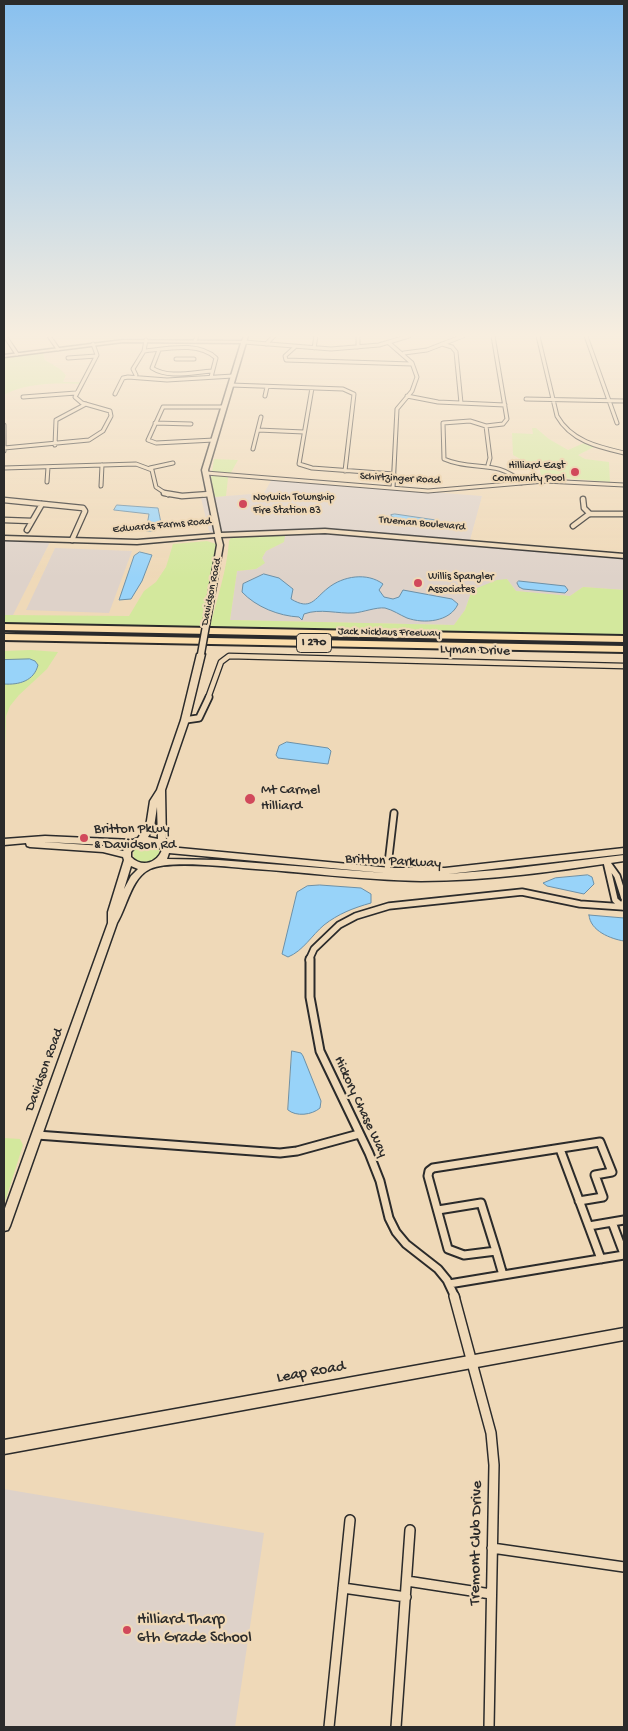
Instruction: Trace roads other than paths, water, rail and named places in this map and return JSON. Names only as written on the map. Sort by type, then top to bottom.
[{"type":"highway","name":"Jack Nicklaus Freeway","points":[[4,627],[624,639]]},
{"type":"highway","name":"Jack Nicklaus Freeway","points":[[4,637],[624,649]]},
{"type":"main road","name":"Davidson Road","points":[[137,842],[150,827],[154,801],[161,790],[185,720],[201,654],[219,560],[219,533],[206,473],[221,417]]},
{"type":"main road","name":"Trueman Boulevard","points":[[219,533],[341,532],[624,554]]},
{"type":"main road","name":"Edwards Farms Road","points":[[4,537],[137,542],[219,533]]},
{"type":"main road","name":"Davidson Road","points":[[161,790],[164,847]]},
{"type":"main road","points":[[4,842],[103,849],[127,858],[136,866],[147,866],[159,862],[166,854],[164,847],[150,840],[137,842],[45,839],[20,842]]},
{"type":"main road","points":[[127,858],[127,851],[137,842]]},
{"type":"main road","name":"Britton Parkway","points":[[164,847],[387,874]]},
{"type":"main road","name":"Britton Parkway","points":[[159,862],[219,861],[446,879],[605,857],[624,851]]},
{"type":"main road","name":"Britton Parkway","points":[[605,857],[624,858]]},
{"type":"main road","name":"Davidson Road","points":[[113,924],[113,912],[127,858]]},
{"type":"main road","name":"Davidson Road","points":[[4,1226],[113,924],[121,911],[130,882],[136,874],[147,866]]},
{"type":"main road","name":"Leap Road","points":[[4,1447],[471,1362]]},
{"type":"street","points":[[55,445],[56,420],[62,417]]},
{"type":"street","points":[[4,425],[4,450],[89,440],[101,434],[110,417]]},
{"type":"street","points":[[157,417],[148,438],[153,442],[214,440]]},
{"type":"street","points":[[253,449],[261,417]]},
{"type":"street","points":[[307,417],[299,460],[302,466],[394,474]]},
{"type":"street","points":[[345,471],[351,417]]},
{"type":"street","points":[[394,488],[396,417]]},
{"type":"street","points":[[506,417],[506,422],[486,426],[476,422],[445,422],[442,425],[442,456],[450,462],[488,464],[509,471],[522,483]]},
{"type":"street","points":[[558,417],[559,421],[572,434],[596,446],[624,453]]},
{"type":"street","points":[[614,417],[617,423]]},
{"type":"street","points":[[155,423],[191,424]]},
{"type":"street","points":[[486,426],[490,458],[488,464]]},
{"type":"street","points":[[258,430],[304,432]]},
{"type":"street","points":[[4,468],[132,464],[150,468],[173,463]]},
{"type":"street","points":[[101,486],[102,465]]},
{"type":"street","points":[[47,482],[48,467]]},
{"type":"street","points":[[150,468],[154,473],[156,487],[162,492],[182,496],[210,494]]},
{"type":"street","name":"Schirtzinger Road","points":[[206,473],[433,491],[522,483],[571,481],[624,485]]},
{"type":"street","points":[[583,499],[584,508],[590,514]]},
{"type":"street","points":[[4,500],[83,508],[85,511],[72,540]]},
{"type":"street","points":[[27,530],[42,504]]},
{"type":"street","points":[[573,526],[580,518],[590,514],[624,514]]},
{"type":"street","points":[[4,520],[32,521]]},
{"type":"street","name":"Lyman Drive","points":[[185,720],[199,718],[203,713],[221,662],[229,656],[624,666]]},
{"type":"street","points":[[387,874],[394,813]]},
{"type":"street","points":[[605,857],[617,876],[624,898]]},
{"type":"street","name":"Hickory Chase Way","points":[[605,857],[615,900],[624,905]]},
{"type":"street","name":"Hickory Chase Way","points":[[471,1362],[462,1318],[449,1284],[438,1269],[406,1244],[396,1232],[389,1218],[380,1181],[320,1051],[310,997],[309,961],[314,949],[329,933],[356,916],[389,906],[522,892],[580,904],[624,905]]},
{"type":"street","points":[[37,1135],[280,1153],[297,1151],[359,1134]]},
{"type":"street","points":[[496,1252],[458,1256],[452,1254],[448,1249],[428,1176],[429,1171],[433,1168],[560,1150],[600,1142],[612,1172],[595,1175],[603,1197],[578,1201]]},
{"type":"street","points":[[560,1150],[601,1258]]},
{"type":"street","points":[[438,1210],[481,1203],[503,1275]]},
{"type":"street","points":[[588,1226],[624,1220]]},
{"type":"street","points":[[449,1284],[624,1254],[612,1222]]},
{"type":"street","name":"Leap Road","points":[[471,1362],[624,1334]]},
{"type":"street","name":"Tremont Club Drive","points":[[471,1362],[494,1446],[489,1727]]},
{"type":"street","points":[[329,1727],[350,1520]]},
{"type":"street","points":[[396,1727],[410,1530]]},
{"type":"street","points":[[492,1548],[624,1567]]},
{"type":"street","points":[[407,1581],[491,1594]]},
{"type":"street","points":[[343,1588],[406,1597]]},
{"type":"water","points":[[117,505],[158,508],[161,523],[155,531],[146,531],[149,514],[114,510]]},
{"type":"water","points":[[391,515],[436,520],[437,523],[427,525],[392,517]]},
{"type":"water","points":[[140,552],[152,555],[142,581],[131,599],[119,600],[134,556]]},
{"type":"water","points":[[264,574],[279,578],[293,589],[291,599],[303,604],[312,602],[334,584],[348,578],[363,577],[377,580],[383,584],[379,590],[384,597],[393,599],[399,597],[403,590],[452,599],[458,604],[449,615],[428,621],[407,618],[385,608],[354,613],[310,612],[304,614],[302,620],[299,617],[268,610],[242,592],[243,584]]},
{"type":"water","points":[[519,581],[565,586],[568,590],[565,593],[523,589],[517,583]]},
{"type":"water","points":[[30,659],[38,665],[33,675],[20,683],[4,684],[4,660]]},
{"type":"water","points":[[287,742],[328,748],[331,751],[328,764],[278,758],[276,755],[279,746]]},
{"type":"water","points":[[588,875],[592,877],[594,884],[584,894],[547,886],[543,883],[555,878]]},
{"type":"water","points":[[307,886],[361,888],[371,894],[371,903],[346,912],[329,921],[298,951],[288,957],[282,954],[297,892]]},
{"type":"water","points":[[589,915],[624,918],[624,941],[607,936],[597,930],[590,921]]},
{"type":"water","points":[[292,1051],[301,1053],[303,1056],[321,1101],[320,1108],[308,1114],[295,1114],[288,1110]]},
{"type":"place","name":"Hilliard East Community Pool","points":[[575,472]]},
{"type":"place","name":"Norwich Township Fire Station 83","points":[[243,504]]},
{"type":"place","name":"Willis Spangler Associates","points":[[418,583]]},
{"type":"place","name":"Mt Carmel Hilliard","points":[[250,799]]},
{"type":"place","name":"Britton Pkwy & Davidson Rd","points":[[84,838]]},
{"type":"place","name":"Hilliard Tharp 6th Grade School","points":[[127,1630]]}]
